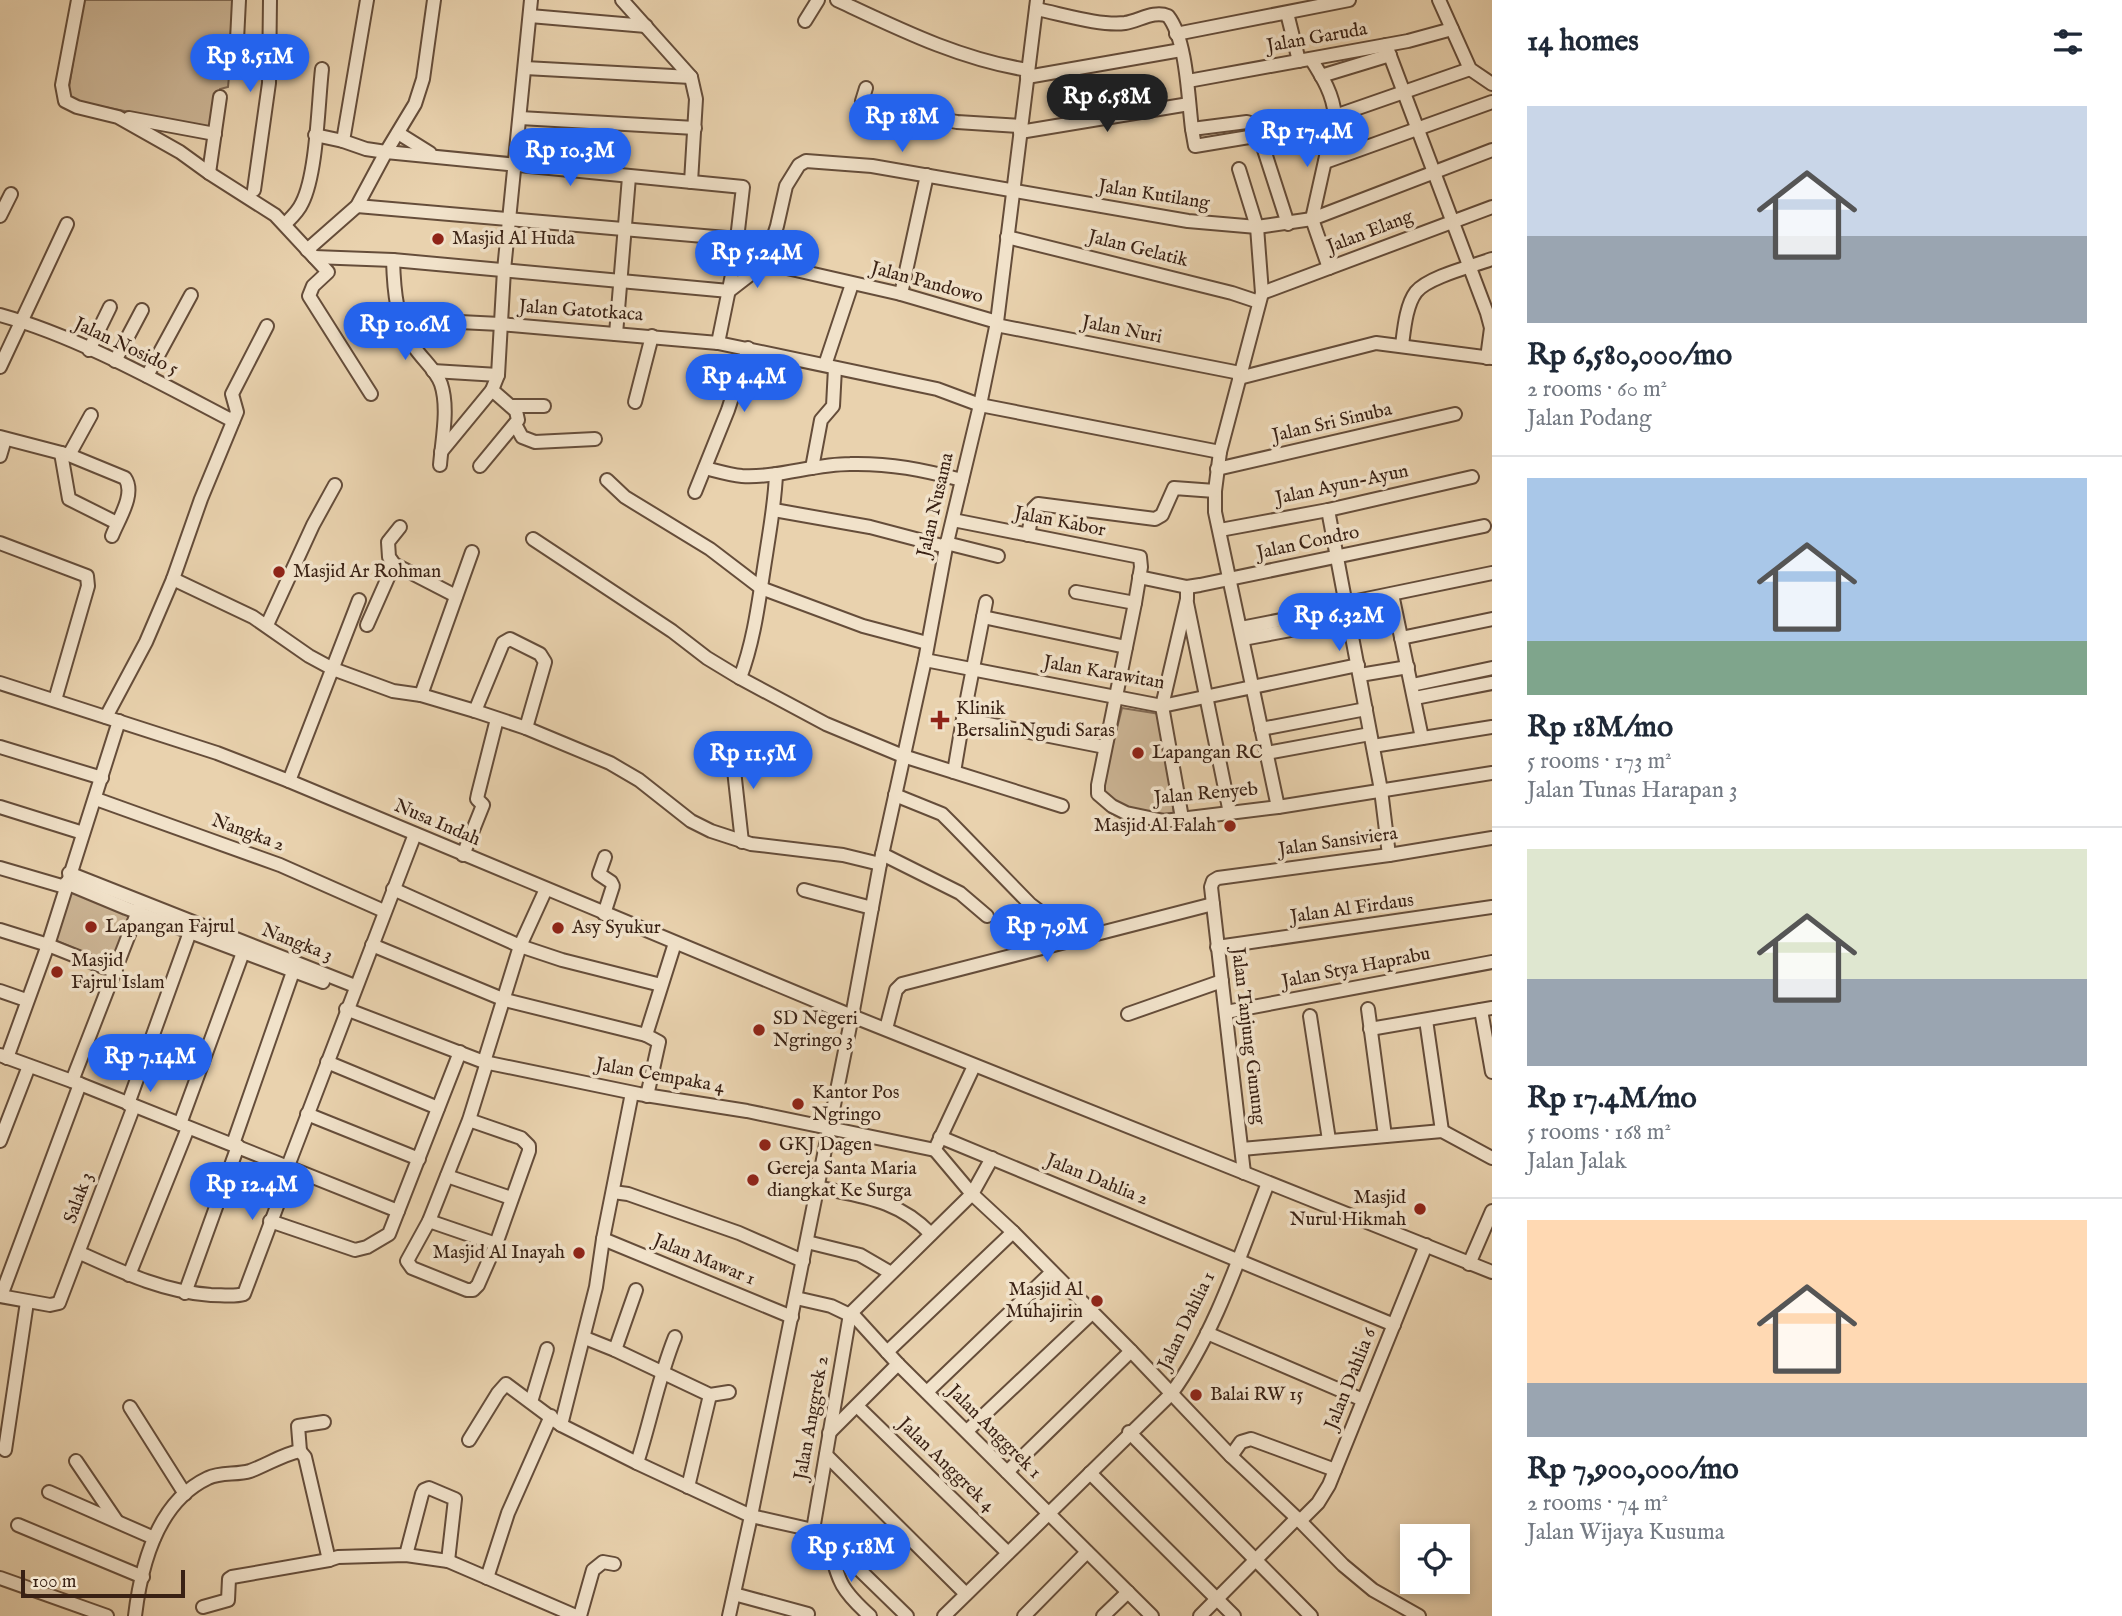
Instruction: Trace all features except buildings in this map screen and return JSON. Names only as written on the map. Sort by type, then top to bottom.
[{"type":"street","points":[[78,0],[62,85],[63,96],[70,105],[118,117],[215,134]]},
{"type":"street","points":[[236,60],[239,0]]},
{"type":"street","points":[[254,190],[269,83],[270,0]]},
{"type":"street","points":[[343,141],[368,0]]},
{"type":"street","points":[[311,253],[357,206],[415,104],[421,89],[434,0]]},
{"type":"street","points":[[393,260],[394,294],[399,319],[416,349],[441,383],[441,459],[492,390],[498,375],[504,270],[531,0]]},
{"type":"street","points":[[622,0],[691,77],[696,99],[691,182]]},
{"type":"street","points":[[805,21],[818,0]]},
{"type":"street","points":[[836,0],[949,50],[1027,74],[1181,50]]},
{"type":"street","points":[[1176,34],[1287,13],[1325,2],[1349,0]]},
{"type":"street","points":[[1439,0],[1470,69],[1492,84]]},
{"type":"street","points":[[1037,5],[1119,23],[1164,14],[1171,19],[1188,81],[1192,129],[1247,122],[1256,125],[1288,224]]},
{"type":"street","name":"Jalan Nusama","points":[[729,1616],[796,1298],[881,859],[925,660],[946,545],[997,324],[1037,5]]},
{"type":"street","points":[[1287,13],[1305,60],[1321,75],[1332,95],[1335,116],[1312,219],[1328,268]]},
{"type":"street","points":[[530,16],[646,26]]},
{"type":"street","name":"Jalan Garuda","points":[[1188,81],[1305,60],[1388,50],[1452,29]]},
{"type":"street","points":[[1240,375],[1383,343],[1489,358],[1490,312],[1451,221],[1388,50],[1321,75]]},
{"type":"street","points":[[525,68],[691,77]]},
{"type":"street","points":[[285,224],[295,214],[306,192],[322,69]]},
{"type":"street","points":[[1335,116],[1470,69]]},
{"type":"street","points":[[866,88],[862,101],[869,106],[957,122],[1020,129],[1189,104]]},
{"type":"street","points":[[209,173],[220,97]]},
{"type":"street","points":[[1325,162],[1492,102]]},
{"type":"street","points":[[118,117],[180,152],[275,215],[328,272]]},
{"type":"street","points":[[520,118],[695,128]]},
{"type":"street","points":[[398,133],[433,156]]},
{"type":"street","points":[[315,135],[386,152],[740,186],[744,189],[738,239],[718,343]]},
{"type":"street","name":"Jalan Kutilang","points":[[765,263],[786,186],[806,161],[835,161],[1188,221],[1257,228],[1312,219],[1492,150]]},
{"type":"street","points":[[1239,169],[1257,228],[1260,297],[1220,452],[1215,512],[1278,807]]},
{"type":"street","points":[[901,294],[927,175]]},
{"type":"street","points":[[616,334],[629,177]]},
{"type":"street","points":[[0,216],[11,194]]},
{"type":"street","points":[[357,206],[738,239]]},
{"type":"street","name":"Jalan Elang","points":[[1260,297],[1328,268],[1492,207]]},
{"type":"street","points":[[0,367],[67,224]]},
{"type":"street","name":"Jalan Gelatik","points":[[1007,237],[1260,297]]},
{"type":"street","points":[[311,253],[729,291],[765,263]]},
{"type":"street","points":[[347,258],[313,286],[309,296],[371,394]]},
{"type":"street","points":[[1402,345],[1412,300],[1418,290],[1431,281],[1492,259]]},
{"type":"street","name":"Jalan Pandowo","points":[[765,263],[901,294],[997,324]]},
{"type":"street","points":[[813,468],[821,420],[829,412],[834,399],[830,366],[852,284]]},
{"type":"street","points":[[147,376],[191,295]]},
{"type":"street","points":[[89,350],[110,307]]},
{"type":"street","points":[[115,361],[142,310]]},
{"type":"street","name":"Jalan Nosido 5","points":[[0,315],[22,321],[115,361],[233,421]]},
{"type":"street","name":"Jalan Gatotkaca","points":[[399,319],[500,324],[718,343],[937,389],[980,405]]},
{"type":"street","name":"Jalan Nuri","points":[[997,324],[1240,375]]},
{"type":"street","points":[[106,717],[146,642],[173,579],[201,499],[237,412],[232,394],[267,326]]},
{"type":"street","points":[[635,402],[652,336]]},
{"type":"street","points":[[695,492],[748,348]]},
{"type":"street","points":[[433,371],[498,375]]},
{"type":"street","points":[[480,466],[515,424],[518,415],[492,390]]},
{"type":"street","points":[[980,405],[1220,452]]},
{"type":"street","points":[[511,406],[544,406]]},
{"type":"street","name":"Jalan Sri Sinuba","points":[[1217,469],[1455,414]]},
{"type":"street","points":[[91,415],[65,454],[69,499],[117,523]]},
{"type":"street","points":[[515,424],[522,437],[535,442],[595,439]]},
{"type":"street","points":[[0,456],[3,438],[65,454],[125,478],[130,492],[112,536]]},
{"type":"street","points":[[705,468],[744,476],[850,464],[888,464],[915,467],[962,481]]},
{"type":"street","points":[[740,678],[751,649],[774,510],[776,474]]},
{"type":"street","name":"Jalan Ayun-Ayun","points":[[1220,530],[1328,510],[1472,477]]},
{"type":"street","points":[[607,481],[625,497],[710,549],[761,589],[863,626],[927,643]]},
{"type":"street","points":[[267,625],[313,525],[335,485]]},
{"type":"street","points":[[1028,535],[1033,509],[1038,504],[1155,519],[1162,515],[1174,488],[1215,491]]},
{"type":"street","points":[[774,510],[870,527],[998,556]]},
{"type":"street","points":[[1328,510],[1381,790],[1389,855]]},
{"type":"street","name":"Jalan Kabor","points":[[953,520],[1140,557],[1139,577]]},
{"type":"street","name":"Jalan Condro","points":[[1139,577],[1187,593],[1228,580],[1484,526]]},
{"type":"street","points":[[400,527],[388,542],[389,557],[394,564],[456,596]]},
{"type":"street","points":[[533,539],[740,678],[826,724],[903,756],[1062,806]]},
{"type":"street","points":[[0,543],[87,576],[88,586],[55,700]]},
{"type":"street","points":[[421,695],[472,552]]},
{"type":"street","points":[[367,625],[394,564]]},
{"type":"street","points":[[1242,634],[1348,610],[1392,594],[1492,573]]},
{"type":"street","name":"Jalan Renyeb","points":[[1139,577],[1098,785],[1098,794],[1126,813],[1164,821],[1278,807],[1492,773]]},
{"type":"street","points":[[173,579],[267,625],[309,656],[333,669],[393,691],[421,695],[526,728],[610,763],[639,780],[691,821],[711,831],[742,842],[881,859],[960,893],[988,916]]},
{"type":"street","points":[[1076,592],[1135,603]]},
{"type":"street","points":[[1187,593],[1230,813]]},
{"type":"street","points":[[1182,818],[1161,706],[1187,593]]},
{"type":"street","points":[[1392,594],[1422,738]]},
{"type":"street","points":[[289,781],[359,600]]},
{"type":"street","points":[[954,772],[986,602]]},
{"type":"street","points":[[983,617],[1126,647]]},
{"type":"street","points":[[1401,638],[1492,620]]},
{"type":"street","points":[[475,711],[501,646],[505,640],[510,639],[540,654],[545,662],[526,728]]},
{"type":"street","name":"Jalan Karawitan","points":[[925,660],[1161,706],[1253,686],[1359,670],[1408,667]]},
{"type":"street","points":[[1413,691],[1492,668]]},
{"type":"street","name":"Nusa Indah","points":[[0,683],[218,753],[289,781],[974,1066],[1492,1272]]},
{"type":"street","points":[[1413,691],[1492,683]]},
{"type":"street","points":[[1261,729],[1366,709]]},
{"type":"street","points":[[463,855],[483,804],[477,799],[498,719]]},
{"type":"street","points":[[963,719],[1105,747]]},
{"type":"street","points":[[119,721],[48,945],[3,1056],[236,1145],[398,1211]]},
{"type":"street","points":[[1267,753],[1371,740],[1422,738],[1492,727]]},
{"type":"street","points":[[731,743],[742,842]]},
{"type":"street","points":[[0,747],[102,778]]},
{"type":"street","points":[[895,795],[942,814],[1030,904],[1047,917],[1049,946]]},
{"type":"street","name":"Nangka 2","points":[[96,799],[280,865],[384,911]]},
{"type":"street","points":[[0,807],[83,833]]},
{"type":"street","points":[[80,1253],[130,1275],[185,1293],[244,1294],[346,1009],[415,834]]},
{"type":"street","name":"Jalan Sansiviera","points":[[1213,904],[1211,887],[1213,881],[1218,878],[1492,838]]},
{"type":"street","points":[[604,914],[613,886],[599,874],[605,857]]},
{"type":"street","points":[[0,868],[67,881],[140,907],[190,932],[244,948],[354,990]]},
{"type":"street","points":[[393,889],[520,946],[562,960],[661,985]]},
{"type":"street","points":[[469,1120],[521,1138],[529,1146],[527,1161],[496,1244],[478,1285],[473,1290],[412,1268],[407,1261],[429,1221],[469,1120],[520,946],[546,889]]},
{"type":"street","points":[[804,890],[872,908]]},
{"type":"street","points":[[886,1029],[898,986],[1213,904]]},
{"type":"street","name":"Jalan Tanjung Gunung","points":[[1213,904],[1244,1173]]},
{"type":"street","points":[[5,1450],[27,1302],[0,1296],[140,907]]},
{"type":"street","name":"Nangka 3","points":[[140,907],[244,948]]},
{"type":"street","name":"Jalan Al Firdaus","points":[[1217,947],[1492,908]]},
{"type":"street","points":[[0,930],[48,945],[116,972]]},
{"type":"street","name":"Salak 3","points":[[27,1302],[51,1306],[59,1303],[80,1253],[190,932]]},
{"type":"street","points":[[646,1035],[675,943]]},
{"type":"street","points":[[372,945],[505,1000],[646,1035],[659,1042],[647,1096]]},
{"type":"street","points":[[130,1275],[244,948]]},
{"type":"street","name":"Jalan Stya Haprabu","points":[[1226,1012],[1492,962]]},
{"type":"street","points":[[185,1293],[294,967]]},
{"type":"street","points":[[1128,1014],[1222,981]]},
{"type":"street","points":[[0,991],[26,1000]]},
{"type":"street","name":"Jalan Cempaka 4","points":[[346,1009],[486,1062],[647,1096],[829,1127],[934,1150]]},
{"type":"street","points":[[1368,1009],[1385,1136]]},
{"type":"street","points":[[1370,1029],[1487,1009],[1492,1072]]},
{"type":"street","points":[[1310,1016],[1329,1140]]},
{"type":"street","points":[[1426,1020],[1442,1131]]},
{"type":"street","points":[[270,1221],[355,1250],[367,1247],[389,1234],[460,1052]]},
{"type":"street","points":[[327,1062],[438,1108]]},
{"type":"street","points":[[0,1141],[29,1066]]},
{"type":"street","points":[[974,1066],[934,1150],[972,1194],[1131,1351],[1231,1456],[1358,1579],[1393,1603],[1419,1616]]},
{"type":"street","points":[[487,1578],[508,1513],[556,1420],[585,1338],[632,1093]]},
{"type":"street","points":[[307,1114],[419,1159]]},
{"type":"street","points":[[1242,1149],[1442,1131],[1492,1158]]},
{"type":"street","name":"Jalan Dahlia 2","points":[[940,1137],[1394,1325]]},
{"type":"street","points":[[850,1314],[972,1194],[992,1158]]},
{"type":"street","points":[[447,1176],[511,1198]]},
{"type":"street","name":"Jalan Dahlia 1","points":[[944,1616],[1129,1432],[1171,1394],[1190,1367],[1207,1333],[1268,1183]]},
{"type":"street","points":[[817,1187],[899,1208],[919,1221],[931,1234]]},
{"type":"street","points":[[613,1192],[628,1194],[739,1233],[803,1261]]},
{"type":"street","points":[[1469,1264],[1492,1211]]},
{"type":"street","points":[[429,1221],[496,1244]]},
{"type":"street","points":[[887,1352],[1013,1232]]},
{"type":"street","name":"Jalan Mawar 1","points":[[603,1239],[792,1317]]},
{"type":"street","points":[[807,1241],[860,1255],[891,1273]]},
{"type":"street","name":"Jalan Dahlia 6","points":[[1200,1616],[1318,1503],[1335,1470],[1426,1245]]},
{"type":"street","points":[[928,1392],[1052,1272]]},
{"type":"street","points":[[615,1350],[636,1290]]},
{"type":"street","name":"Jalan Anggrek 1","points":[[796,1298],[831,1306],[850,1314],[1152,1616]]},
{"type":"street","points":[[967,1431],[1093,1313]]},
{"type":"street","name":"Jalan Anggrek 2","points":[[813,1530],[850,1314]]},
{"type":"street","points":[[1207,1333],[1363,1400]]},
{"type":"street","points":[[638,1463],[654,1410],[653,1398],[675,1337]]},
{"type":"street","points":[[585,1338],[710,1395],[729,1392]]},
{"type":"street","points":[[531,1402],[547,1349]]},
{"type":"street","points":[[1007,1472],[1131,1351]]},
{"type":"street","points":[[829,1433],[898,1364]]},
{"type":"street","points":[[469,1440],[503,1386],[510,1386],[556,1420],[688,1487],[751,1516],[813,1530],[828,1540],[907,1616]]},
{"type":"street","points":[[688,1487],[710,1395]]},
{"type":"street","name":"Jalan Anggrek 4","points":[[857,1406],[1008,1553]]},
{"type":"street","points":[[130,1407],[185,1494]]},
{"type":"street","points":[[324,1422],[298,1426],[300,1451],[305,1457],[329,1560]]},
{"type":"street","points":[[1129,1432],[1311,1616]]},
{"type":"street","points":[[1231,1456],[1241,1442],[1251,1439],[1335,1470]]},
{"type":"street","points":[[135,1616],[154,1538],[167,1513],[185,1494],[211,1476],[246,1472],[300,1451]]},
{"type":"street","points":[[826,1454],[966,1594]]},
{"type":"street","points":[[76,1461],[116,1520]]},
{"type":"street","points":[[1090,1473],[1234,1616]]},
{"type":"street","points":[[406,1555],[422,1494],[429,1488],[455,1499],[448,1561]]},
{"type":"street","points":[[49,1492],[154,1538]]},
{"type":"street","points":[[18,1525],[143,1577]]},
{"type":"street","points":[[828,1540],[835,1570],[844,1590],[870,1616]]},
{"type":"street","points":[[1024,1616],[1087,1552]]},
{"type":"street","points":[[202,1607],[228,1600],[229,1579],[232,1577],[338,1557],[406,1555],[448,1561],[578,1616],[593,1570],[603,1562],[614,1564]]},
{"type":"street","points":[[0,1578],[107,1616]]},
{"type":"street","points":[[1103,1616],[1128,1592]]},
{"type":"street","points":[[734,1594],[808,1614]]},
{"type":"shaded area","points":[[83,0],[236,0],[228,87],[220,89],[215,129],[74,101],[69,87]]},
{"type":"shaded area","name":"Lapangan RC","points":[[1122,708],[1160,714],[1174,813],[1135,810],[1101,792]]},
{"type":"shaded area","name":"Lapangan Fajrul","points":[[69,891],[130,915],[112,964],[52,939]]},
{"type":"place","name":"Masjid Al Huda","points":[[438,239]]},
{"type":"place","name":"Masjid Ar Rohman","points":[[279,572]]},
{"type":"place","name":"Klinik BersalinNgudi Saras","points":[[940,720]]},
{"type":"place","name":"Lapangan RC","points":[[1138,753]]},
{"type":"place","name":"Masjid Al Falah","points":[[1230,826]]},
{"type":"place","name":"Lapangan Fajrul","points":[[91,927]]},
{"type":"place","name":"Asy Syukur","points":[[558,928]]},
{"type":"place","name":"Masjid Fajrul Islam","points":[[57,972]]},
{"type":"place","name":"SD Negeri Ngringo 3","points":[[759,1030]]},
{"type":"place","name":"Kantor Pos Ngringo","points":[[798,1104]]},
{"type":"place","name":"GKJ Dagen","points":[[765,1145]]},
{"type":"place","name":"Gereja Santa Maria diangkat Ke Surga","points":[[753,1180]]},
{"type":"place","name":"Masjid Nurul Hikmah","points":[[1420,1209]]},
{"type":"place","name":"Masjid Al Inayah","points":[[579,1253]]},
{"type":"place","name":"Masjid Al Muhajirin","points":[[1097,1301]]},
{"type":"place","name":"Balai RW 15","points":[[1196,1395]]}]
